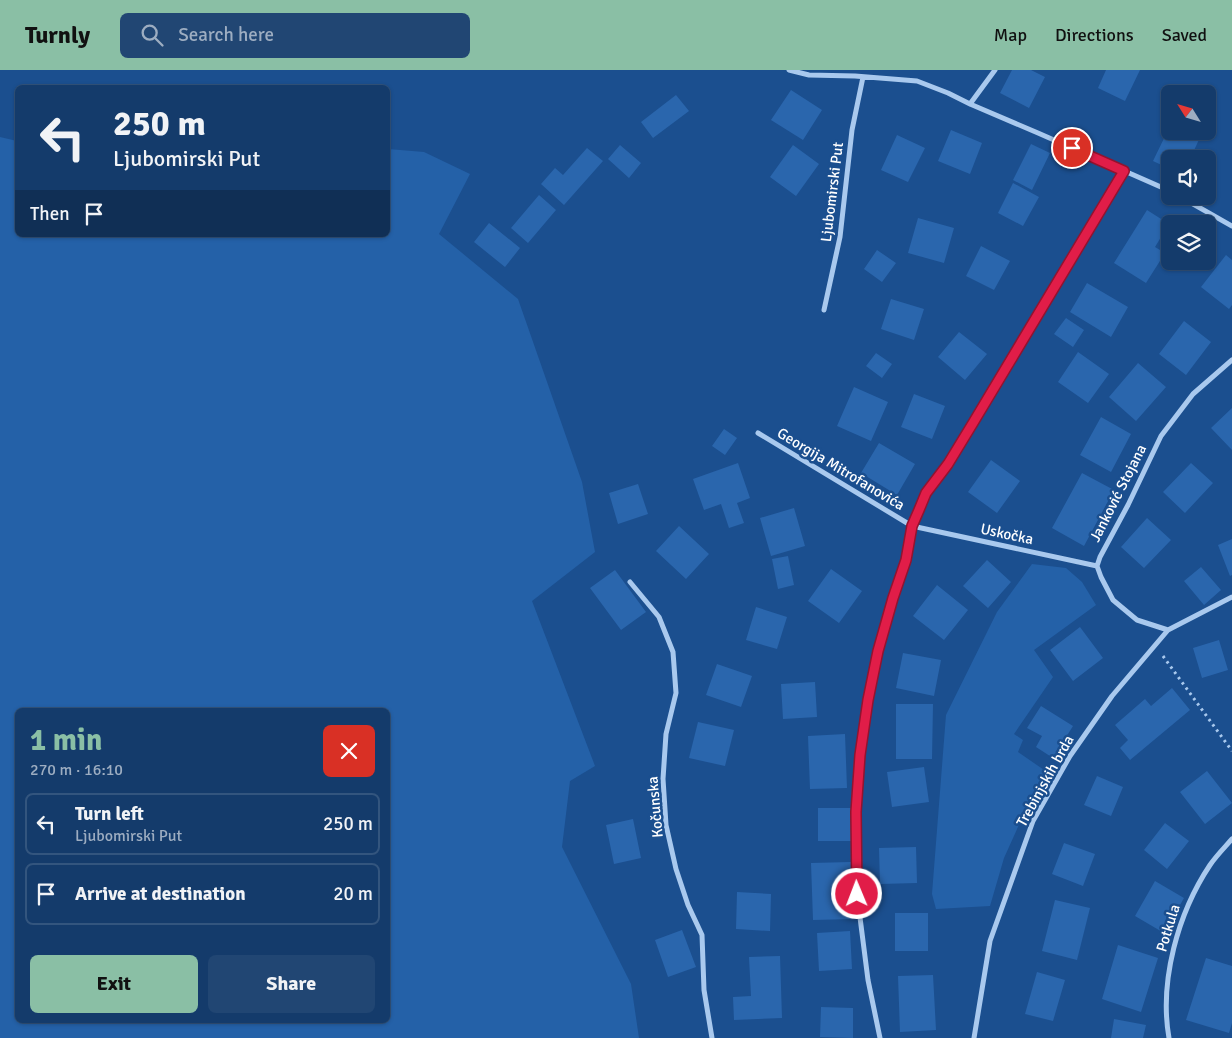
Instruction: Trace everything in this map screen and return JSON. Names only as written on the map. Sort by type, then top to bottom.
[{"type":"street","points":[[789,70],[809,75],[917,81],[1161,188]]},
{"type":"street","points":[[970,104],[995,70]]},
{"type":"street","name":"Ljubomirski Put","points":[[824,310],[840,237],[852,130],[863,77]]},
{"type":"street","name":"Georgija Mitrofanovića","points":[[880,1038],[868,980],[857,894],[856,812],[860,755],[869,692],[883,633],[906,560],[912,526],[926,493],[948,464],[1124,171]]},
{"type":"street","points":[[1195,205],[1232,226]]},
{"type":"street","name":"Janković Stojana","points":[[1168,630],[1137,620],[1113,600],[1097,566],[1161,436],[1193,394],[1232,360]]},
{"type":"street","name":"Georgija Mitrofanovića","points":[[758,433],[912,526]]},
{"type":"street","name":"Uskočka","points":[[912,526],[1097,566]]},
{"type":"street","name":"Kočunska","points":[[630,582],[659,616],[673,652],[676,693],[666,734],[663,779],[666,825],[676,869],[688,905],[702,935],[704,990],[712,1038]]},
{"type":"street","name":"Trebinjskih brda","points":[[974,1038],[990,941],[1034,821],[1070,756],[1112,696],[1168,630],[1232,597]]},
{"type":"street","name":"Potkula","points":[[1169,1038],[1167,1028],[1167,985],[1175,942],[1189,902],[1210,865],[1232,838]]},
{"type":"path","points":[[1155,645],[1232,751]]},
{"type":"shaded area","points":[[0,137],[15,141],[15,237],[390,237],[390,149],[424,152],[470,174],[439,234],[518,299],[582,482],[595,552],[532,601],[595,766],[570,781],[562,847],[631,984],[639,1038],[0,1038]]},
{"type":"shaded area","points":[[1032,564],[1066,568],[1082,582],[1096,605],[1034,650],[1053,677],[1014,734],[1023,740],[1018,752],[1047,772],[1022,818],[1004,858],[990,906],[936,909],[932,894],[946,715],[997,612]]},
{"type":"building","points":[[1012,70],[1031,70],[1045,77],[1029,108],[1000,93]]},
{"type":"building","points":[[1106,70],[1140,70],[1125,101],[1098,88]]},
{"type":"building","points":[[791,90],[822,110],[803,140],[771,120]]},
{"type":"building","points":[[676,95],[689,111],[653,138],[641,122]]},
{"type":"building","points":[[951,130],[982,143],[970,174],[938,161]]},
{"type":"building","points":[[897,135],[925,148],[908,182],[881,170]]},
{"type":"building","points":[[1163,140],[1199,140],[1194,150],[1161,150],[1161,165],[1153,161]]},
{"type":"building","points":[[1031,144],[1050,153],[1032,190],[1013,180]]},
{"type":"building","points":[[620,145],[641,163],[629,178],[608,159]]},
{"type":"building","points":[[793,145],[819,164],[796,196],[770,177]]},
{"type":"building","points":[[587,148],[603,161],[564,205],[541,184],[555,168],[563,175]]},
{"type":"building","points":[[1013,183],[1039,197],[1023,226],[998,213]]},
{"type":"building","points":[[539,195],[556,210],[528,243],[511,228]]},
{"type":"building","points":[[1147,210],[1161,219],[1161,237],[1155,247],[1161,251],[1161,259],[1146,283],[1114,263]]},
{"type":"building","points":[[918,218],[954,228],[944,263],[908,253]]},
{"type":"building","points":[[489,223],[520,248],[505,267],[474,242]]},
{"type":"building","points":[[981,246],[1010,261],[994,290],[966,276]]},
{"type":"building","points":[[877,250],[896,263],[882,282],[864,269]]},
{"type":"building","points":[[1226,255],[1232,260],[1232,305],[1229,309],[1201,287]]},
{"type":"building","points":[[1087,283],[1128,307],[1111,337],[1070,312]]},
{"type":"building","points":[[891,299],[924,309],[914,340],[881,329]]},
{"type":"building","points":[[1066,318],[1084,330],[1073,347],[1054,334]]},
{"type":"building","points":[[1184,321],[1211,342],[1186,375],[1159,354]]},
{"type":"building","points":[[959,332],[987,354],[965,380],[938,357]]},
{"type":"building","points":[[1078,352],[1109,374],[1088,403],[1058,382]]},
{"type":"building","points":[[876,353],[892,364],[882,378],[866,366]]},
{"type":"building","points":[[1138,363],[1166,387],[1136,421],[1109,397]]},
{"type":"building","points":[[854,387],[888,402],[871,441],[837,426]]},
{"type":"building","points":[[914,394],[945,406],[932,439],[901,427]]},
{"type":"building","points":[[1232,408],[1232,450],[1211,428]]},
{"type":"building","points":[[1101,417],[1131,434],[1111,472],[1080,455]]},
{"type":"building","points":[[724,429],[737,438],[725,455],[712,446]]},
{"type":"building","points":[[879,443],[915,464],[897,495],[861,473]]},
{"type":"building","points":[[991,460],[1020,481],[997,513],[968,492]]},
{"type":"building","points":[[738,463],[750,498],[737,503],[744,523],[729,528],[721,504],[704,510],[693,479]]},
{"type":"building","points":[[1191,463],[1213,483],[1185,513],[1163,492]]},
{"type":"building","points":[[1082,473],[1114,490],[1084,546],[1052,528]]},
{"type":"building","points":[[638,484],[648,514],[618,524],[609,493]]},
{"type":"building","points":[[794,508],[805,546],[771,556],[760,518]]},
{"type":"building","points":[[1147,518],[1171,540],[1144,568],[1121,547]]},
{"type":"building","points":[[679,526],[709,554],[686,579],[656,551]]},
{"type":"building","points":[[1232,539],[1232,575],[1230,576],[1218,545]]},
{"type":"building","points":[[788,556],[794,585],[778,589],[772,559]]},
{"type":"building","points":[[987,560],[1011,582],[988,608],[963,586]]},
{"type":"building","points":[[1201,567],[1221,590],[1204,605],[1184,581]]},
{"type":"building","points":[[831,569],[862,591],[839,623],[808,601]]},
{"type":"building","points":[[615,570],[646,612],[621,630],[590,588]]},
{"type":"building","points":[[937,585],[968,610],[944,640],[913,616]]},
{"type":"building","points":[[756,607],[787,617],[777,649],[746,640]]},
{"type":"building","points":[[1080,627],[1103,658],[1073,681],[1050,650]]},
{"type":"building","points":[[1219,640],[1228,670],[1202,678],[1193,648]]},
{"type":"building","points":[[903,653],[941,660],[934,696],[896,688]]},
{"type":"building","points":[[717,664],[752,676],[741,707],[706,695]]},
{"type":"building","points":[[815,682],[817,717],[783,719],[781,684]]},
{"type":"building","points":[[1172,688],[1190,710],[1130,760],[1120,748],[1128,740],[1115,725],[1145,699],[1151,706]]},
{"type":"building","points":[[896,704],[933,704],[932,759],[896,759]]},
{"type":"building","points":[[1041,706],[1073,726],[1053,758],[1036,747],[1042,736],[1027,728]]},
{"type":"building","points":[[698,722],[734,730],[725,766],[689,758]]},
{"type":"building","points":[[845,734],[847,788],[810,789],[808,736]]},
{"type":"building","points":[[924,767],[929,802],[892,807],[887,772]]},
{"type":"building","points":[[1207,771],[1232,803],[1205,824],[1180,792]]},
{"type":"building","points":[[1097,776],[1123,787],[1111,816],[1084,805]]},
{"type":"building","points":[[818,808],[851,808],[851,841],[818,841]]},
{"type":"building","points":[[633,819],[641,858],[614,864],[606,825]]},
{"type":"building","points":[[1165,823],[1189,841],[1167,869],[1144,850]]},
{"type":"building","points":[[1064,843],[1095,854],[1083,886],[1052,874]]},
{"type":"building","points":[[916,847],[917,883],[880,884],[879,848]]},
{"type":"building","points":[[851,862],[853,919],[813,920],[811,863]]},
{"type":"building","points":[[1155,881],[1184,898],[1164,933],[1135,916]]},
{"type":"building","points":[[737,892],[771,894],[770,931],[736,929]]},
{"type":"building","points":[[1055,900],[1090,908],[1077,960],[1042,951]]},
{"type":"building","points":[[895,913],[928,913],[928,951],[895,951]]},
{"type":"building","points":[[682,930],[696,967],[668,977],[655,940]]},
{"type":"building","points":[[850,931],[852,969],[819,971],[817,933]]},
{"type":"building","points":[[1118,945],[1158,958],[1141,1012],[1102,999]]},
{"type":"building","points":[[780,956],[782,1018],[734,1020],[733,997],[751,996],[749,957]]},
{"type":"building","points":[[1206,958],[1232,966],[1232,1023],[1229,1033],[1186,1020]]},
{"type":"building","points":[[1037,972],[1065,980],[1053,1021],[1025,1014]]},
{"type":"building","points":[[933,975],[936,1030],[900,1032],[898,976]]},
{"type":"building","points":[[821,1007],[853,1008],[853,1038],[820,1037]]},
{"type":"building","points":[[1114,1019],[1146,1025],[1143,1038],[1111,1038]]},
{"type":"route","points":[[857,894],[856,812],[860,755],[868,700],[878,651],[906,560],[912,526],[926,493],[948,464],[1124,171],[1072,148]]}]
